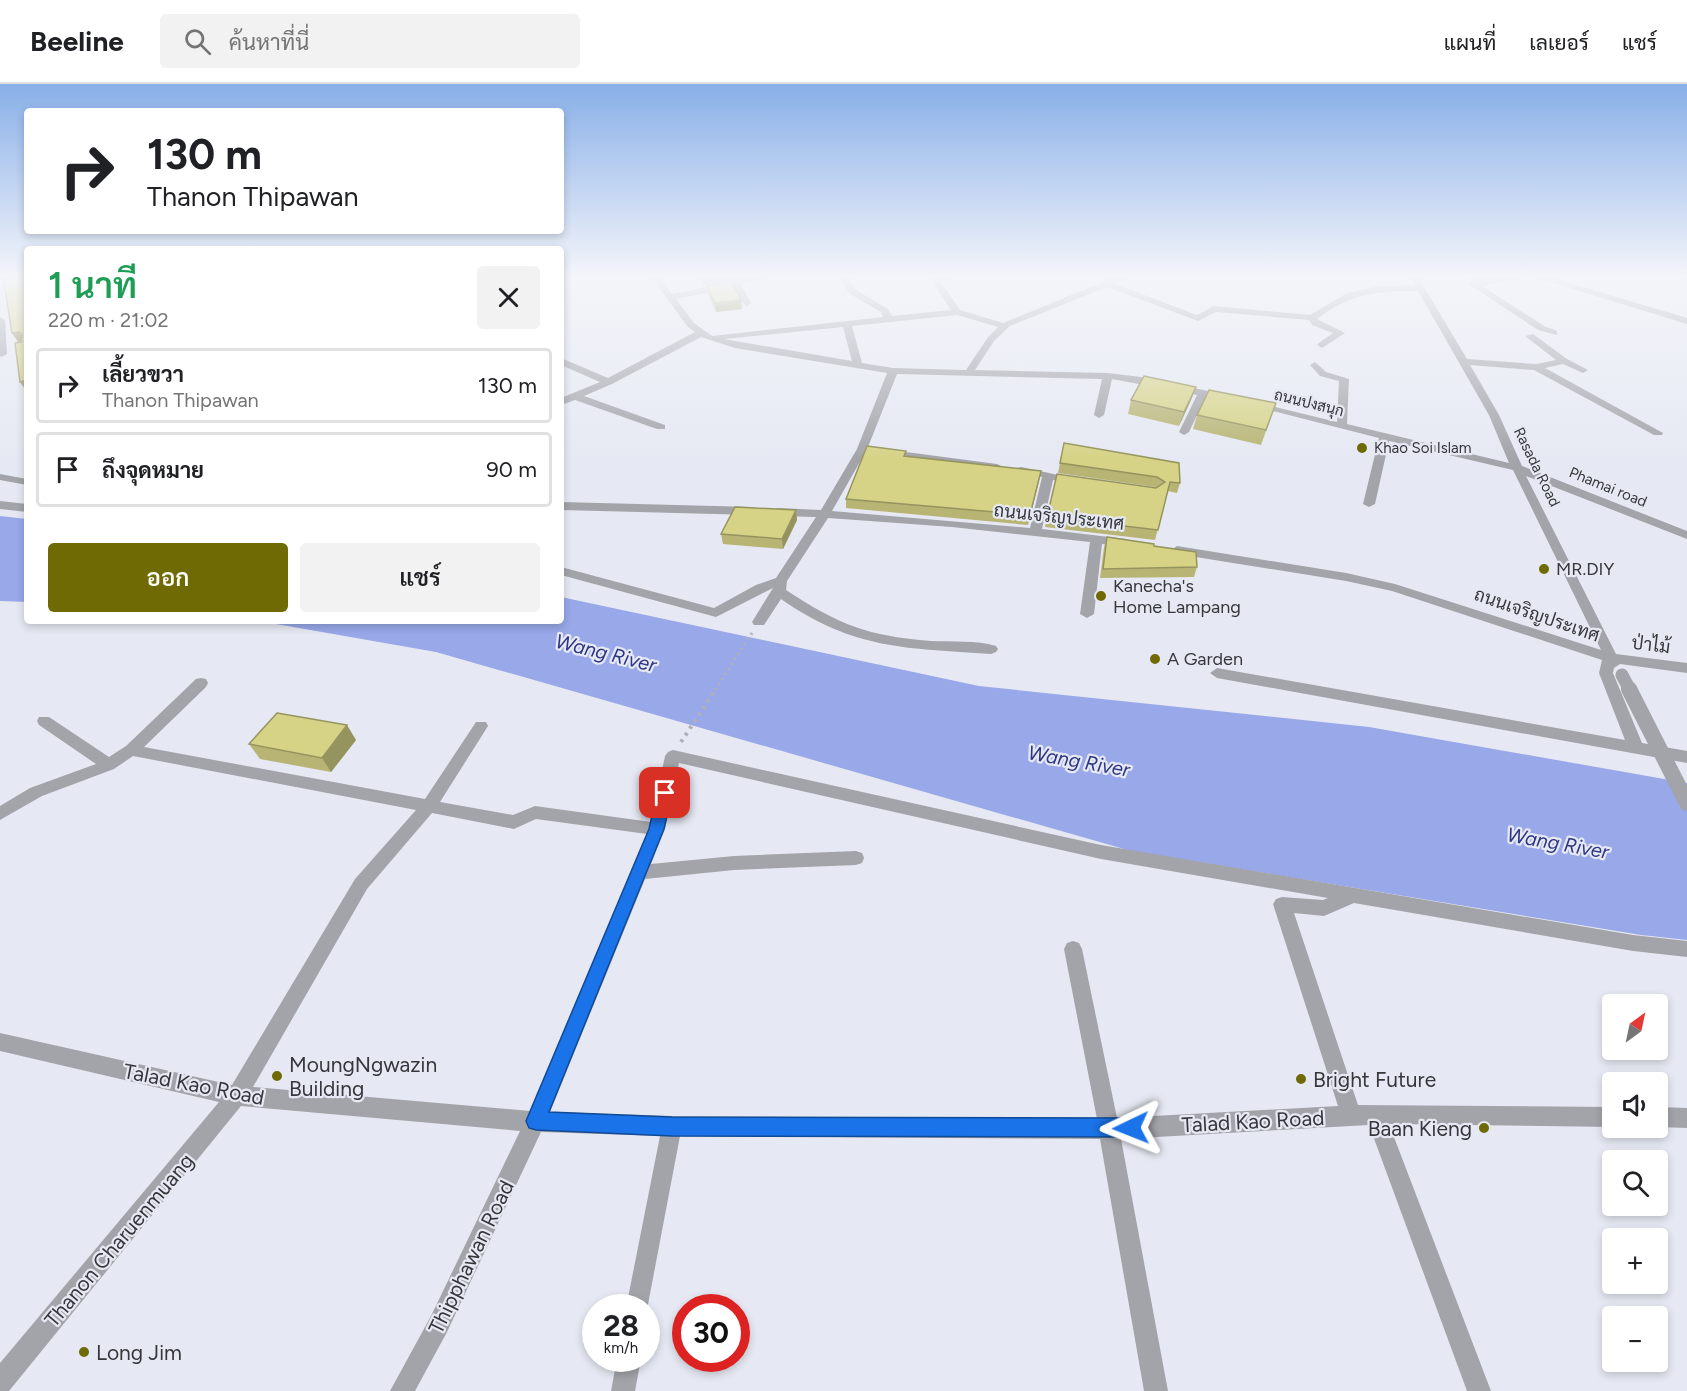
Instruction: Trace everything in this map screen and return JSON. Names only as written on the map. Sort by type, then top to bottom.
[{"type":"street","points":[[2,338],[4,353]]},
{"type":"street","points":[[564,401],[698,338]]},
{"type":"street","name":"ถนนปงสนุก","points":[[713,338],[735,345],[893,371],[1108,376],[1141,380],[1203,392],[1517,468]]},
{"type":"street","points":[[851,338],[858,366]]},
{"type":"street","points":[[969,372],[992,338]]},
{"type":"street","points":[[1322,345],[1333,338]]},
{"type":"street","name":"Rasada Road","points":[[1448,338],[1494,415],[1517,468],[1610,658],[1622,675],[1687,803]]},
{"type":"street","points":[[1533,338],[1564,361],[1583,370]]},
{"type":"street","points":[[1462,362],[1536,367],[1564,361]]},
{"type":"street","points":[[564,362],[608,382]]},
{"type":"street","points":[[1315,366],[1323,374],[1344,379],[1342,426]]},
{"type":"street","points":[[1536,367],[1658,433]]},
{"type":"street","points":[[759,622],[862,449],[893,371]]},
{"type":"street","points":[[1099,415],[1108,376]]},
{"type":"street","points":[[1184,432],[1203,392]]},
{"type":"street","points":[[575,396],[661,427]]},
{"type":"street","points":[[1369,504],[1385,436]]},
{"type":"street","points":[[862,449],[1039,472],[1048,477],[1083,482]]},
{"type":"street","name":"Phamai road","points":[[1517,468],[1687,535]]},
{"type":"street","points":[[0,477],[24,481]]},
{"type":"street","points":[[1035,532],[1048,477]]},
{"type":"street","points":[[0,505],[24,508]]},
{"type":"street","name":"ถนนเจริญประเทศ","points":[[564,506],[825,513],[1139,544]]},
{"type":"street","points":[[1087,614],[1097,539]]},
{"type":"street","name":"ถนนเจริญประเทศ","points":[[1159,547],[1346,577],[1395,588],[1610,658]]},
{"type":"street","points":[[564,572],[716,613],[761,588],[780,587],[812,615],[856,634],[886,641],[991,649]]},
{"type":"street","points":[[1610,658],[1606,673],[1636,748]]},
{"type":"street","name":"ป่าไม้","points":[[1610,658],[1687,668]]},
{"type":"street","points":[[1217,673],[1687,757]]},
{"type":"street","points":[[0,814],[36,792],[109,765],[131,750],[201,683]]},
{"type":"street","points":[[44,721],[109,765]]},
{"type":"street","name":"Thanon Charuenmuang","points":[[0,1382],[237,1096],[361,884],[429,806],[481,726]]},
{"type":"street","points":[[131,750],[514,822],[535,812],[657,829]]},
{"type":"street","points":[[673,756],[1101,852],[1633,943],[1687,949]]},
{"type":"street","name":"Thipphawan Road","points":[[402,1391],[439,1324],[536,1121],[657,829],[673,756]]},
{"type":"street","points":[[639,872],[734,863],[856,858]]},
{"type":"street","points":[[1351,1115],[1282,904],[1324,908],[1354,896]]},
{"type":"street","points":[[1073,949],[1109,1129],[1156,1391]]},
{"type":"street","name":"Talad Kao Road","points":[[0,1042],[237,1096],[515,1121],[672,1126],[1109,1129],[1375,1114],[1602,1117]]},
{"type":"street","points":[[1375,1114],[1479,1391]]},
{"type":"street","points":[[1668,1117],[1687,1118]]},
{"type":"street","points":[[641,1294],[672,1126]]},
{"type":"street","points":[[623,1391],[627,1372]]},
{"type":"path","points":[[673,756],[759,622]]},
{"type":"water","points":[[0,516],[24,519],[24,602],[0,601]]},
{"type":"water","name":"Wang River","points":[[564,598],[979,686],[1369,727],[1687,783],[1687,940],[1641,935],[1131,851],[436,652],[276,624],[564,624]]},
{"type":"building","points":[[22,338],[24,338],[24,381],[20,382],[15,343],[21,342]]},
{"type":"building","points":[[1144,376],[1196,387],[1184,412],[1131,400]]},
{"type":"building","points":[[1209,390],[1276,403],[1266,430],[1197,415]]},
{"type":"building","points":[[1064,443],[1179,463],[1180,483],[1170,482],[1158,530],[1047,517],[1057,474],[1156,488],[1165,482],[1157,477],[1060,463]]},
{"type":"building","points":[[867,446],[906,451],[904,456],[1041,471],[1030,515],[846,499]]},
{"type":"building","points":[[735,507],[796,510],[782,539],[721,534]]},
{"type":"building","points":[[1107,537],[1196,552],[1197,567],[1103,569]]},
{"type":"building","points":[[277,713],[347,725],[322,758],[249,744]]},
{"type":"place","name":"Khao Soi Islam","points":[[1362,448]]},
{"type":"place","name":"MR.DIY","points":[[1544,569]]},
{"type":"place","name":"Kanecha's Home Lampang","points":[[1101,596]]},
{"type":"place","name":"A Garden","points":[[1155,659]]},
{"type":"place","name":"MoungNgwazin Building","points":[[277,1076]]},
{"type":"place","name":"Bright Future","points":[[1301,1079]]},
{"type":"place","name":"Baan Kieng","points":[[1484,1128]]},
{"type":"place","name":"Long Jim","points":[[84,1352]]},
{"type":"route","points":[[665,793],[657,829],[536,1121],[672,1126],[1131,1128]]}]
